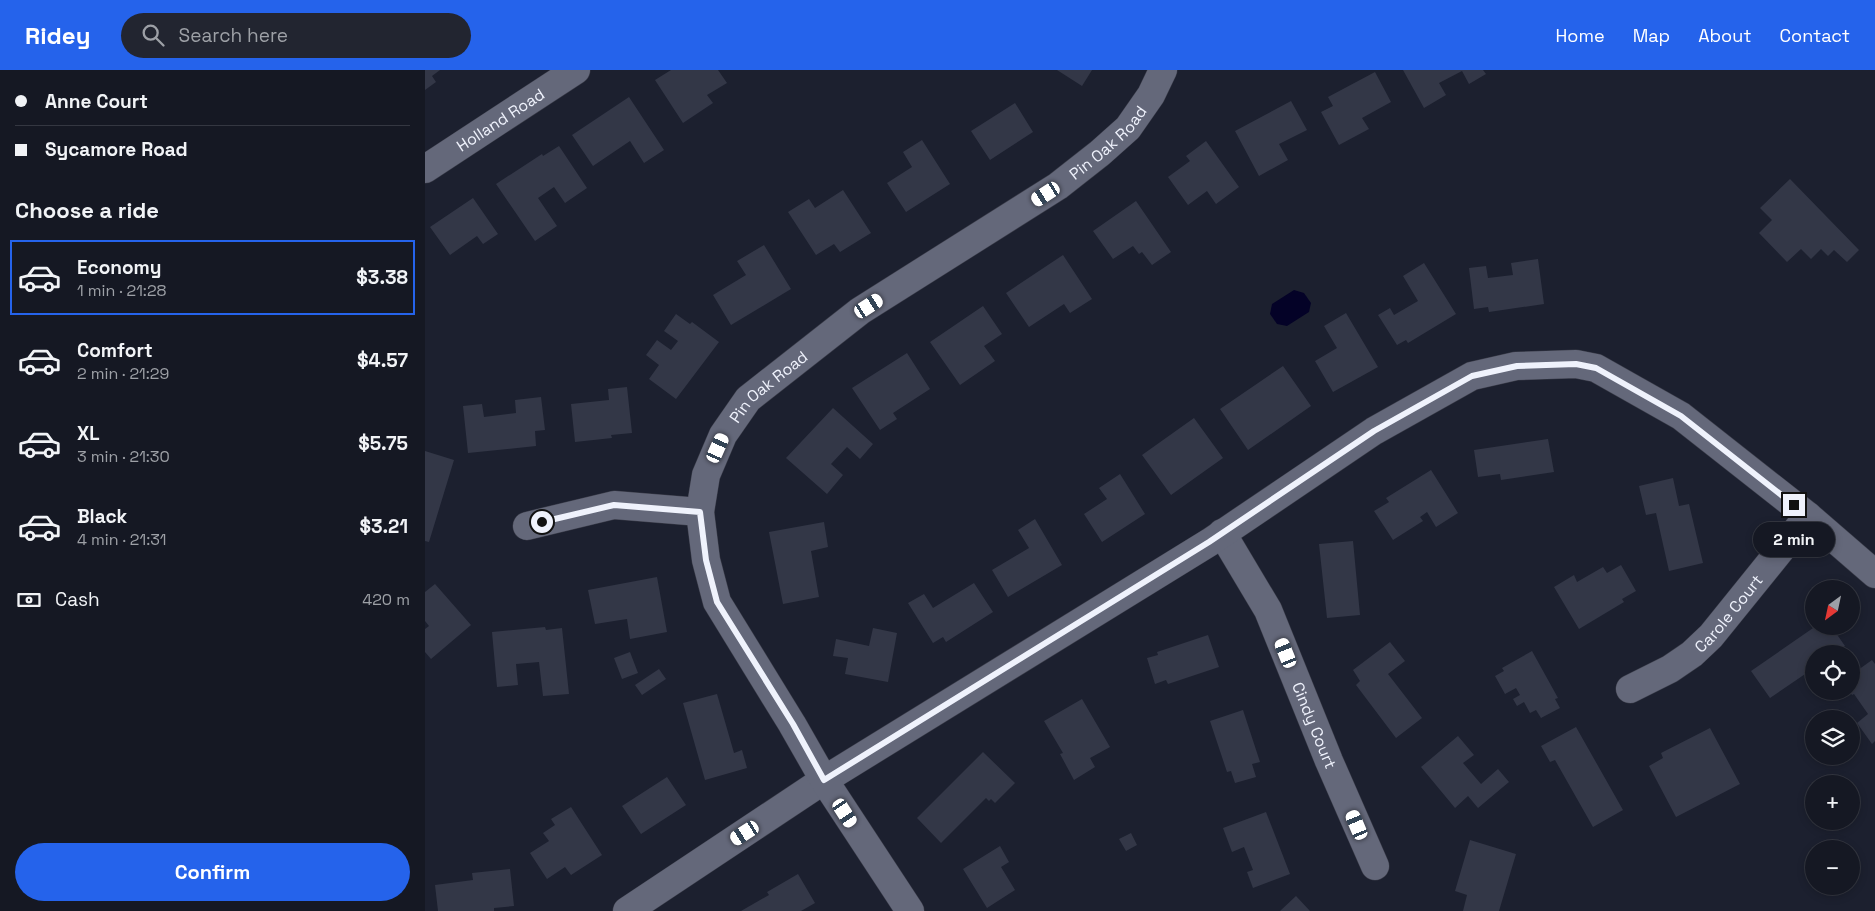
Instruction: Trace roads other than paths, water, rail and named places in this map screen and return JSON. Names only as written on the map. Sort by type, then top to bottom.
[{"type":"street","name":"Holland Road","points":[[425,169],[576,70]]},
{"type":"street","name":"Pin Oak Road","points":[[910,911],[824,780],[793,724],[717,602],[706,560],[700,512],[706,475],[723,435],[748,399],[860,311],[1058,186],[1100,153],[1128,128],[1151,94],[1163,70]]},
{"type":"street","points":[[627,911],[824,780],[1222,533],[1374,431],[1472,376],[1517,366],[1576,364],[1596,368],[1681,416],[1808,516],[1875,574]]},
{"type":"street","points":[[527,526],[614,505],[700,512]]},
{"type":"street","name":"Carole Court","points":[[1630,689],[1669,669],[1691,654],[1711,636],[1808,516]]},
{"type":"street","name":"Cindy Court","points":[[1222,533],[1268,610],[1329,761],[1375,866]]},
{"type":"water","points":[[1294,290],[1304,293],[1311,303],[1309,312],[1287,326],[1277,324],[1270,314],[1272,304]]}]
